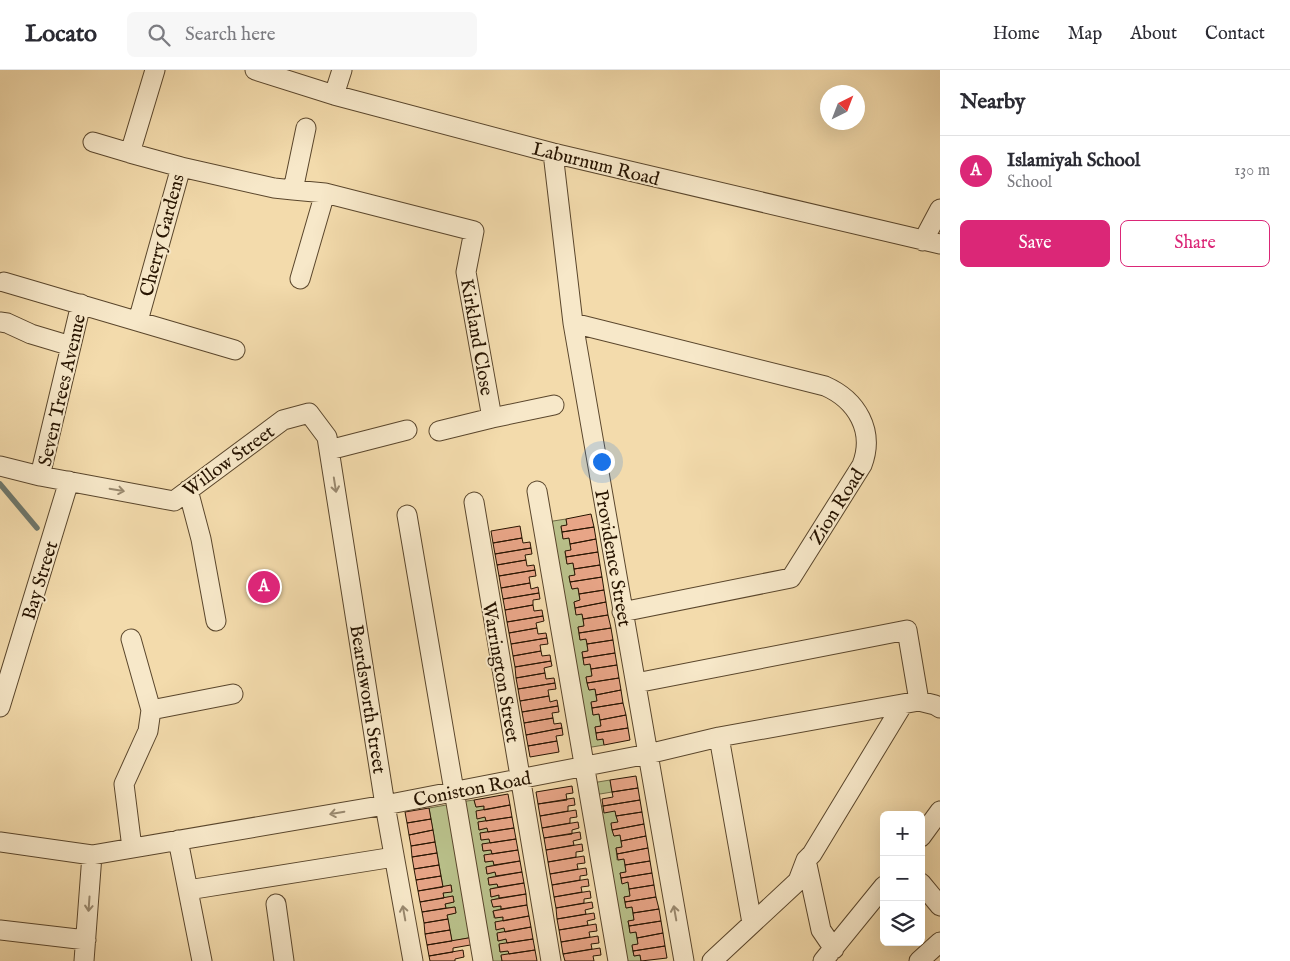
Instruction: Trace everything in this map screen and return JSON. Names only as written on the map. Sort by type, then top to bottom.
[{"type":"street","points":[[130,153],[155,70]]},
{"type":"street","name":"Laburnum Road","points":[[255,70],[334,95],[553,153],[931,242]]},
{"type":"street","points":[[334,95],[342,70]]},
{"type":"street","points":[[293,190],[306,128]]},
{"type":"street","name":"Cherry Gardens","points":[[93,142],[181,167],[138,321]]},
{"type":"street","name":"Providence Street","points":[[553,153],[573,323],[684,961]]},
{"type":"street","name":"Kirkland Close","points":[[181,167],[274,188],[325,193],[474,231],[466,272],[492,418]]},
{"type":"street","points":[[300,279],[325,193]]},
{"type":"street","points":[[931,242],[940,209]]},
{"type":"street","name":"Seven Trees Avenue","points":[[4,282],[235,350]]},
{"type":"street","name":"Seven Trees Avenue","points":[[40,476],[81,304]]},
{"type":"street","points":[[0,322],[71,346]]},
{"type":"street","name":"Zion Road","points":[[573,323],[825,386],[842,395],[856,409],[866,434],[867,453],[862,465],[791,578],[622,612]]},
{"type":"street","name":"Kirkland Close","points":[[440,431],[554,405]]},
{"type":"street","name":"Willow Street","points":[[0,466],[69,482],[174,501],[283,420],[309,413],[328,444]]},
{"type":"street","points":[[328,444],[406,430]]},
{"type":"street","name":"Beardsworth Street","points":[[328,444],[385,805],[413,961]]},
{"type":"street","name":"Bay Street","points":[[0,707],[69,482]]},
{"type":"street","points":[[188,490],[216,620]]},
{"type":"street","points":[[537,491],[618,961]]},
{"type":"street","name":"Warrington Street","points":[[474,502],[551,961]]},
{"type":"street","points":[[406,515],[483,961]]},
{"type":"street","points":[[636,683],[908,630],[911,702],[812,854],[806,860],[798,881],[712,961]]},
{"type":"street","points":[[131,639],[152,710],[148,731],[124,784],[132,848]]},
{"type":"street","points":[[152,710],[233,694]]},
{"type":"street","points":[[911,702],[934,705],[940,708]]},
{"type":"street","name":"Coniston Road","points":[[0,842],[92,855],[385,805],[648,754],[719,737],[911,702]]},
{"type":"street","points":[[719,737],[752,923]]},
{"type":"street","points":[[925,832],[940,811]]},
{"type":"street","points":[[178,840],[202,961]]},
{"type":"street","points":[[84,961],[92,855]]},
{"type":"street","points":[[188,890],[394,857]]},
{"type":"street","points":[[806,860],[821,930],[829,955]]},
{"type":"street","points":[[925,888],[940,906]]},
{"type":"street","points":[[829,955],[880,891]]},
{"type":"street","points":[[276,904],[284,961]]},
{"type":"street","points":[[1,934],[86,940]]},
{"type":"street","points":[[919,961],[940,942]]},
{"type":"green space","points":[[566,519],[567,525],[561,527],[563,538],[569,538],[571,550],[565,552],[567,564],[573,563],[575,575],[569,577],[572,589],[578,588],[580,600],[574,602],[576,614],[582,614],[584,626],[578,627],[580,640],[586,639],[588,651],[582,652],[584,664],[590,664],[592,676],[586,677],[589,690],[595,689],[597,701],[591,703],[593,715],[599,714],[601,726],[595,727],[597,739],[603,739],[604,745],[586,748],[547,522]]},
{"type":"green space","points":[[610,780],[612,792],[594,795],[592,783]]},
{"type":"green space","points":[[474,800],[476,807],[484,806],[484,810],[478,818],[485,817],[486,821],[478,822],[479,830],[487,828],[488,832],[480,833],[481,840],[489,839],[490,843],[482,844],[483,851],[491,850],[492,854],[484,855],[485,862],[493,861],[494,865],[486,867],[487,874],[495,872],[496,876],[488,878],[489,885],[497,884],[498,887],[490,889],[491,897],[499,895],[499,898],[492,900],[493,907],[501,906],[501,909],[493,911],[494,918],[503,917],[503,921],[495,922],[497,929],[504,928],[505,932],[497,934],[498,941],[506,939],[507,943],[499,945],[500,952],[508,951],[509,954],[501,956],[502,961],[487,961],[460,802]]},
{"type":"green space","points":[[452,804],[474,937],[452,941],[447,915],[456,913],[455,907],[446,908],[445,904],[454,902],[453,896],[444,898],[443,893],[452,891],[451,885],[443,887],[429,808]]},
{"type":"green space","points":[[603,806],[615,811],[618,822],[611,824],[614,836],[620,835],[622,847],[616,848],[617,860],[624,859],[626,872],[620,873],[622,883],[628,882],[630,896],[624,897],[626,908],[632,907],[634,920],[628,921],[630,932],[636,932],[638,944],[632,946],[634,956],[640,955],[641,961],[622,961],[596,807]]},
{"type":"building","points":[[591,514],[594,527],[562,532],[561,526],[567,525],[566,519]]},
{"type":"building","points":[[520,526],[522,538],[493,543],[491,531]]},
{"type":"building","points":[[594,527],[596,539],[570,544],[569,538],[563,539],[562,532]]},
{"type":"building","points":[[522,538],[523,543],[530,542],[531,548],[495,554],[493,543]]},
{"type":"building","points":[[596,539],[598,552],[566,557],[565,551],[571,550],[570,544]]},
{"type":"building","points":[[531,548],[532,554],[525,555],[526,560],[497,565],[495,554]]},
{"type":"building","points":[[598,552],[600,565],[574,569],[573,563],[567,564],[566,557]]},
{"type":"building","points":[[526,560],[527,566],[534,565],[535,570],[499,576],[497,565]]},
{"type":"building","points":[[600,565],[602,577],[570,582],[569,576],[575,575],[574,569]]},
{"type":"building","points":[[535,570],[536,576],[529,577],[530,583],[501,588],[499,576]]},
{"type":"building","points":[[602,577],[604,590],[579,594],[578,588],[572,589],[570,582]]},
{"type":"building","points":[[530,583],[531,589],[538,587],[539,593],[503,599],[501,588]]},
{"type":"building","points":[[604,590],[606,602],[575,608],[574,602],[580,600],[579,594]]},
{"type":"building","points":[[539,593],[540,599],[533,600],[533,605],[505,610],[503,599]]},
{"type":"building","points":[[606,602],[608,615],[583,619],[582,614],[576,615],[575,608]]},
{"type":"building","points":[[533,605],[534,611],[542,610],[543,616],[507,622],[505,610]]},
{"type":"building","points":[[608,615],[611,628],[579,633],[578,627],[584,626],[583,619]]},
{"type":"building","points":[[543,616],[544,621],[536,623],[537,628],[509,633],[507,622]]},
{"type":"building","points":[[537,628],[538,634],[546,633],[547,638],[511,644],[509,633]]},
{"type":"building","points":[[611,628],[613,640],[587,644],[586,639],[580,640],[579,633]]},
{"type":"building","points":[[547,638],[548,644],[540,645],[541,651],[513,656],[511,644]]},
{"type":"building","points":[[613,640],[615,653],[583,658],[582,652],[588,651],[587,644]]},
{"type":"building","points":[[541,651],[542,656],[550,655],[551,661],[515,667],[513,656]]},
{"type":"building","points":[[615,653],[617,665],[591,669],[590,664],[584,665],[583,658]]},
{"type":"building","points":[[551,661],[552,666],[544,668],[545,673],[516,678],[515,667]]},
{"type":"building","points":[[617,665],[619,678],[587,683],[586,677],[592,676],[591,669]]},
{"type":"building","points":[[545,673],[546,679],[554,678],[555,683],[518,689],[516,678]]},
{"type":"building","points":[[619,678],[621,690],[596,695],[595,689],[589,690],[587,683]]},
{"type":"building","points":[[555,683],[556,689],[548,690],[549,696],[520,701],[518,689]]},
{"type":"building","points":[[621,690],[623,703],[592,708],[591,702],[597,701],[596,695]]},
{"type":"building","points":[[549,696],[550,702],[557,700],[558,706],[522,712],[520,701]]},
{"type":"building","points":[[623,703],[626,715],[600,720],[599,714],[593,715],[592,708]]},
{"type":"building","points":[[558,706],[559,712],[552,713],[553,718],[524,723],[522,712]]},
{"type":"building","points":[[626,715],[628,728],[596,733],[595,727],[601,726],[600,720]]},
{"type":"building","points":[[553,718],[554,724],[561,723],[562,728],[526,735],[524,723]]},
{"type":"building","points":[[562,728],[563,735],[556,736],[557,741],[528,746],[526,735]]},
{"type":"building","points":[[628,728],[630,740],[604,745],[603,739],[597,740],[596,733]]},
{"type":"building","points":[[557,741],[559,752],[530,757],[528,746]]},
{"type":"building","points":[[636,776],[638,788],[612,792],[610,780]]},
{"type":"building","points":[[572,786],[573,793],[566,794],[567,800],[538,804],[536,792]]},
{"type":"building","points":[[638,788],[640,800],[603,806],[602,799],[613,797],[612,792]]},
{"type":"building","points":[[508,794],[510,805],[484,810],[484,806],[476,807],[474,800]]},
{"type":"building","points":[[574,798],[575,805],[568,806],[568,811],[540,816],[538,804]]},
{"type":"building","points":[[640,800],[642,812],[616,816],[615,811],[604,813],[603,806]]},
{"type":"building","points":[[510,805],[512,817],[486,821],[485,817],[477,819],[476,811]]},
{"type":"building","points":[[429,808],[431,819],[407,823],[405,812]]},
{"type":"building","points":[[576,810],[577,817],[570,818],[570,823],[542,828],[540,816]]},
{"type":"building","points":[[642,812],[644,824],[612,830],[611,823],[618,822],[616,816]]},
{"type":"building","points":[[512,817],[514,828],[488,832],[487,828],[479,830],[478,822]]},
{"type":"building","points":[[431,819],[433,830],[409,835],[407,823]]},
{"type":"building","points":[[578,822],[579,828],[572,830],[572,834],[544,838],[542,828]]},
{"type":"building","points":[[644,824],[646,836],[621,841],[620,835],[614,836],[612,830]]},
{"type":"building","points":[[514,828],[516,839],[490,843],[489,839],[481,840],[480,833]]},
{"type":"building","points":[[433,830],[435,842],[411,846],[409,835]]},
{"type":"building","points":[[580,832],[581,839],[573,841],[574,845],[546,850],[544,838]]},
{"type":"building","points":[[646,836],[648,848],[617,854],[616,848],[622,847],[621,841]]},
{"type":"building","points":[[516,839],[518,850],[492,854],[491,850],[483,851],[482,844]]},
{"type":"building","points":[[435,842],[437,853],[412,857],[411,846]]},
{"type":"building","points":[[582,844],[583,851],[576,852],[576,857],[548,862],[546,850]]},
{"type":"building","points":[[648,848],[650,861],[625,865],[624,859],[618,860],[617,854]]},
{"type":"building","points":[[518,850],[520,861],[494,865],[493,861],[485,862],[484,855]]},
{"type":"building","points":[[437,853],[439,865],[414,869],[412,857]]},
{"type":"building","points":[[584,856],[585,863],[577,864],[578,869],[550,874],[548,862]]},
{"type":"building","points":[[520,861],[522,872],[496,876],[495,872],[487,874],[486,867]]},
{"type":"building","points":[[650,861],[652,873],[621,878],[620,873],[626,872],[625,865]]},
{"type":"building","points":[[439,865],[441,876],[416,880],[414,869]]},
{"type":"building","points":[[586,868],[587,875],[580,876],[580,880],[552,885],[550,874]]},
{"type":"building","points":[[522,872],[524,883],[498,887],[497,884],[489,885],[488,878]]},
{"type":"building","points":[[652,873],[654,885],[629,889],[628,882],[622,884],[621,878]]},
{"type":"building","points":[[441,876],[443,887],[418,891],[416,880]]},
{"type":"building","points":[[588,879],[589,886],[581,887],[582,892],[554,897],[552,885]]},
{"type":"building","points":[[524,883],[526,894],[499,898],[499,895],[491,897],[490,889]]},
{"type":"building","points":[[451,885],[452,892],[443,893],[444,898],[420,902],[418,891]]},
{"type":"building","points":[[654,885],[656,897],[625,902],[624,897],[630,896],[629,889]]},
{"type":"building","points":[[590,891],[591,898],[584,899],[584,903],[556,908],[554,897]]},
{"type":"building","points":[[526,894],[527,905],[501,909],[501,906],[493,907],[491,900]]},
{"type":"building","points":[[453,896],[454,902],[445,904],[446,908],[422,912],[420,902]]},
{"type":"building","points":[[656,897],[659,909],[633,913],[632,907],[626,908],[625,902]]},
{"type":"building","points":[[592,902],[593,908],[585,910],[586,914],[557,919],[556,908]]},
{"type":"building","points":[[527,905],[529,916],[503,921],[503,917],[495,918],[493,911]]},
{"type":"building","points":[[455,907],[456,913],[447,915],[448,919],[424,923],[422,912]]},
{"type":"building","points":[[659,909],[661,921],[629,926],[628,921],[634,920],[633,913]]},
{"type":"building","points":[[594,913],[595,919],[587,921],[588,925],[559,930],[557,919]]},
{"type":"building","points":[[529,916],[531,927],[505,932],[504,928],[496,930],[495,922]]},
{"type":"building","points":[[448,919],[450,930],[425,934],[424,923]]},
{"type":"building","points":[[661,921],[663,933],[637,938],[636,932],[630,933],[629,926]]},
{"type":"building","points":[[596,924],[597,931],[589,932],[590,937],[561,942],[559,930]]},
{"type":"building","points":[[531,927],[533,939],[507,943],[506,939],[498,941],[497,933]]},
{"type":"building","points":[[450,930],[452,941],[427,945],[425,934]]},
{"type":"building","points":[[663,933],[665,946],[633,951],[632,945],[638,944],[637,938]]},
{"type":"building","points":[[598,936],[599,943],[591,944],[592,949],[563,954],[561,942]]},
{"type":"building","points":[[474,937],[476,944],[453,948],[453,952],[429,956],[427,945]]},
{"type":"building","points":[[533,939],[535,950],[509,954],[508,951],[500,952],[499,944]]},
{"type":"building","points":[[665,946],[667,958],[641,961],[640,955],[634,956],[633,951]]},
{"type":"building","points":[[600,948],[601,955],[593,956],[594,961],[565,961],[563,954]]},
{"type":"building","points":[[463,950],[464,957],[455,959],[455,961],[430,961],[429,956]]},
{"type":"building","points":[[535,950],[537,961],[502,961],[501,955]]},
{"type":"waterway","points":[[0,484],[37,528]]},
{"type":"place","name":"Islamiyah School","points":[[264,587]]}]
